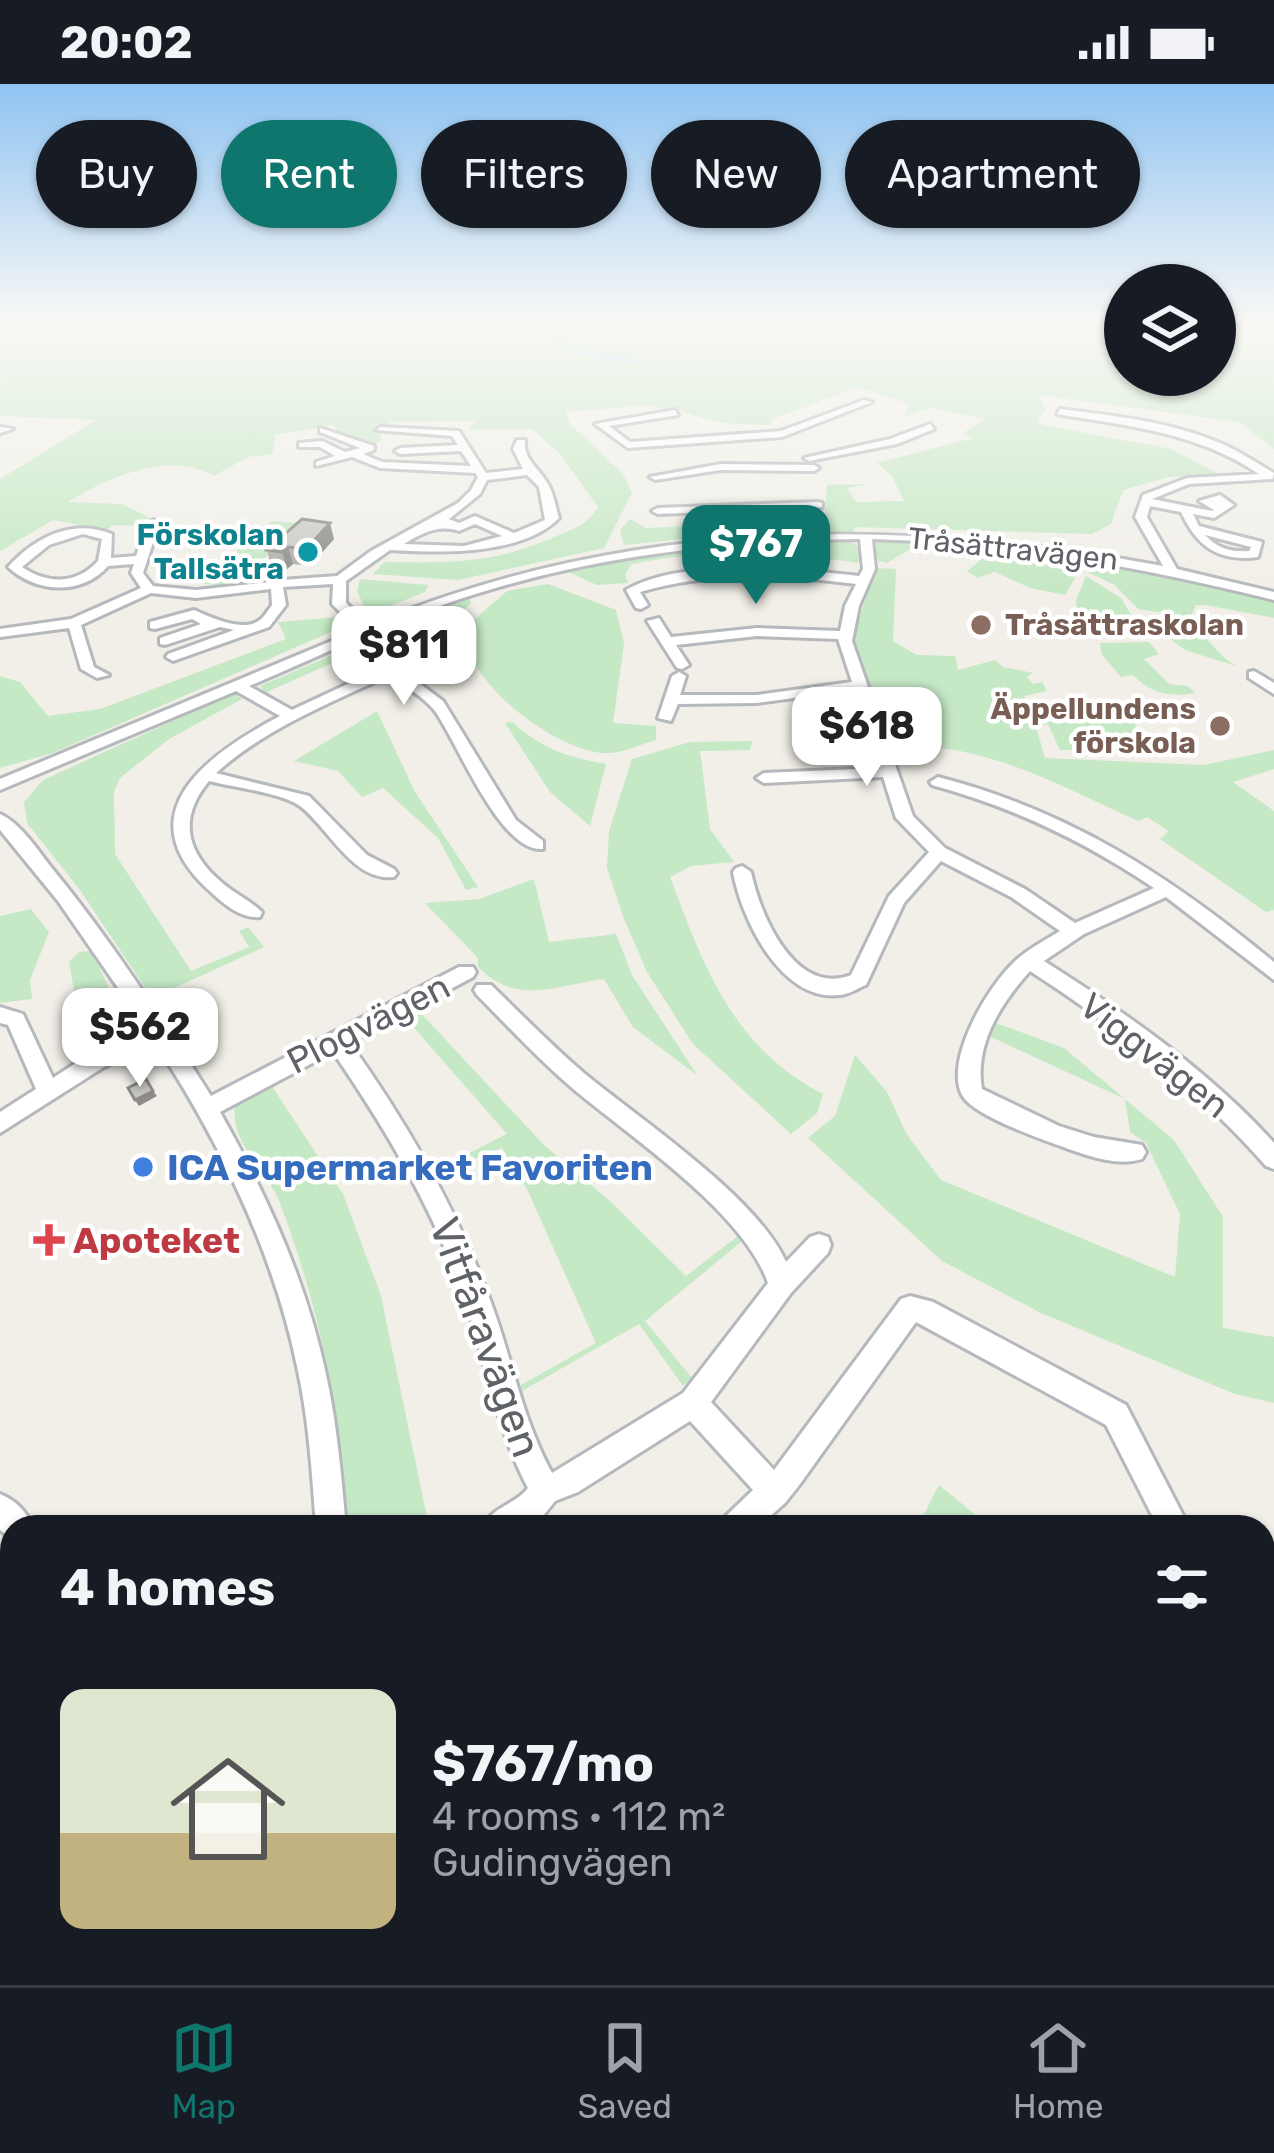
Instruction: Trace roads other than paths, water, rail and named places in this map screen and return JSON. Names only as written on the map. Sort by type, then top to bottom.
[{"type":"street","points":[[670,414],[599,424],[628,445],[782,434],[836,414]]},
{"type":"street","points":[[1072,414],[1212,435],[1272,476]]},
{"type":"street","points":[[655,477],[721,467],[812,463],[931,427]]},
{"type":"street","points":[[324,430],[332,443],[350,455],[380,465],[481,473],[530,471]]},
{"type":"street","points":[[381,430],[446,430],[459,436],[481,473]]},
{"type":"street","points":[[782,434],[812,463],[819,493],[819,535]]},
{"type":"street","points":[[514,537],[475,520],[459,527],[446,522],[391,547],[480,548],[514,537],[553,518],[544,486],[518,449],[521,442]]},
{"type":"street","points":[[302,444],[332,443],[370,448],[324,466],[303,453],[332,443]]},
{"type":"street","points":[[400,451],[464,448]]},
{"type":"street","points":[[0,632],[74,623],[148,589],[192,595],[276,581],[340,580],[384,544],[470,502],[481,473]]},
{"type":"street","points":[[1144,501],[1176,483],[1272,476]]},
{"type":"street","points":[[658,511],[819,493]]},
{"type":"street","points":[[1144,501],[1214,515],[1220,508]]},
{"type":"street","points":[[1144,501],[1142,517],[1172,571]]},
{"type":"street","points":[[1186,511],[1194,528]]},
{"type":"street","points":[[148,589],[137,576],[153,524]]},
{"type":"street","points":[[104,562],[108,537],[80,530],[55,537],[14,567],[37,580],[69,583],[92,577],[104,562],[139,560]]},
{"type":"street","points":[[866,535],[866,580],[844,635],[909,824],[939,852],[1018,893],[1072,931]]},
{"type":"street","name":"Tråsättravägen","points":[[0,785],[366,631],[481,588],[592,560],[704,543],[866,535],[1028,547],[1172,571],[1274,596]]},
{"type":"street","points":[[641,605],[632,590],[740,574],[866,580]]},
{"type":"street","points":[[340,580],[339,604],[366,631]]},
{"type":"street","points":[[173,657],[264,624],[279,605],[276,581]]},
{"type":"street","points":[[155,625],[228,601]]},
{"type":"street","points":[[194,614],[212,625],[251,630]]},
{"type":"street","points":[[654,621],[670,641],[681,671],[666,718]]},
{"type":"street","points":[[74,623],[88,669],[103,675]]},
{"type":"street","points":[[165,641],[212,625]]},
{"type":"street","points":[[670,641],[738,633],[844,635]]},
{"type":"street","points":[[253,912],[225,898],[180,836],[184,804],[240,746],[291,716],[412,660]]},
{"type":"street","points":[[392,669],[433,698],[510,824],[537,845]]},
{"type":"street","points":[[1254,675],[1274,690]]},
{"type":"street","points":[[237,685],[291,716]]},
{"type":"street","points":[[674,700],[757,699],[860,685]]},
{"type":"street","points":[[764,778],[889,772]]},
{"type":"street","points":[[207,776],[303,800],[361,859],[388,873]]},
{"type":"street","points":[[938,782],[969,789],[1068,830],[1168,889],[1274,973]]},
{"type":"street","points":[[0,819],[69,899],[158,1030],[248,1176],[290,1281],[318,1400],[330,1515]]},
{"type":"street","points":[[742,872],[763,931],[808,982],[834,989],[859,980],[896,900],[939,852]]},
{"type":"street","points":[[1134,1151],[1088,1146],[991,1105],[970,1090],[979,1032],[1006,985],[1028,960],[1072,931],[1168,889]]},
{"type":"street","name":"Viggvägen","points":[[1028,960],[1219,1103],[1274,1159]]},
{"type":"street","name":"Plogvägen","points":[[207,1108],[335,1038],[475,981],[556,1062],[718,1197],[778,1264],[782,1285]]},
{"type":"street","points":[[0,1015],[16,1020],[47,1090]]},
{"type":"street","points":[[0,1124],[47,1090],[158,1030]]},
{"type":"street","name":"Vitfåravägen","points":[[335,1038],[423,1170],[480,1308],[522,1450],[544,1490],[568,1482],[694,1403],[782,1285],[819,1245]]},
{"type":"street","points":[[750,1515],[775,1493],[910,1308],[924,1311],[1116,1415],[1168,1515]]},
{"type":"street","points":[[694,1403],[775,1493]]},
{"type":"street","points":[[518,1515],[533,1506],[544,1490]]},
{"type":"place","name":"Förskolan Tallsätra","points":[[308,552]]},
{"type":"place","name":"Tråsättraskolan","points":[[981,625]]},
{"type":"place","name":"Äppellundens förskola","points":[[1220,726]]},
{"type":"place","name":"ICA Supermarket Favoriten","points":[[143,1167]]},
{"type":"place","name":"Apoteket","points":[[49,1240]]}]
